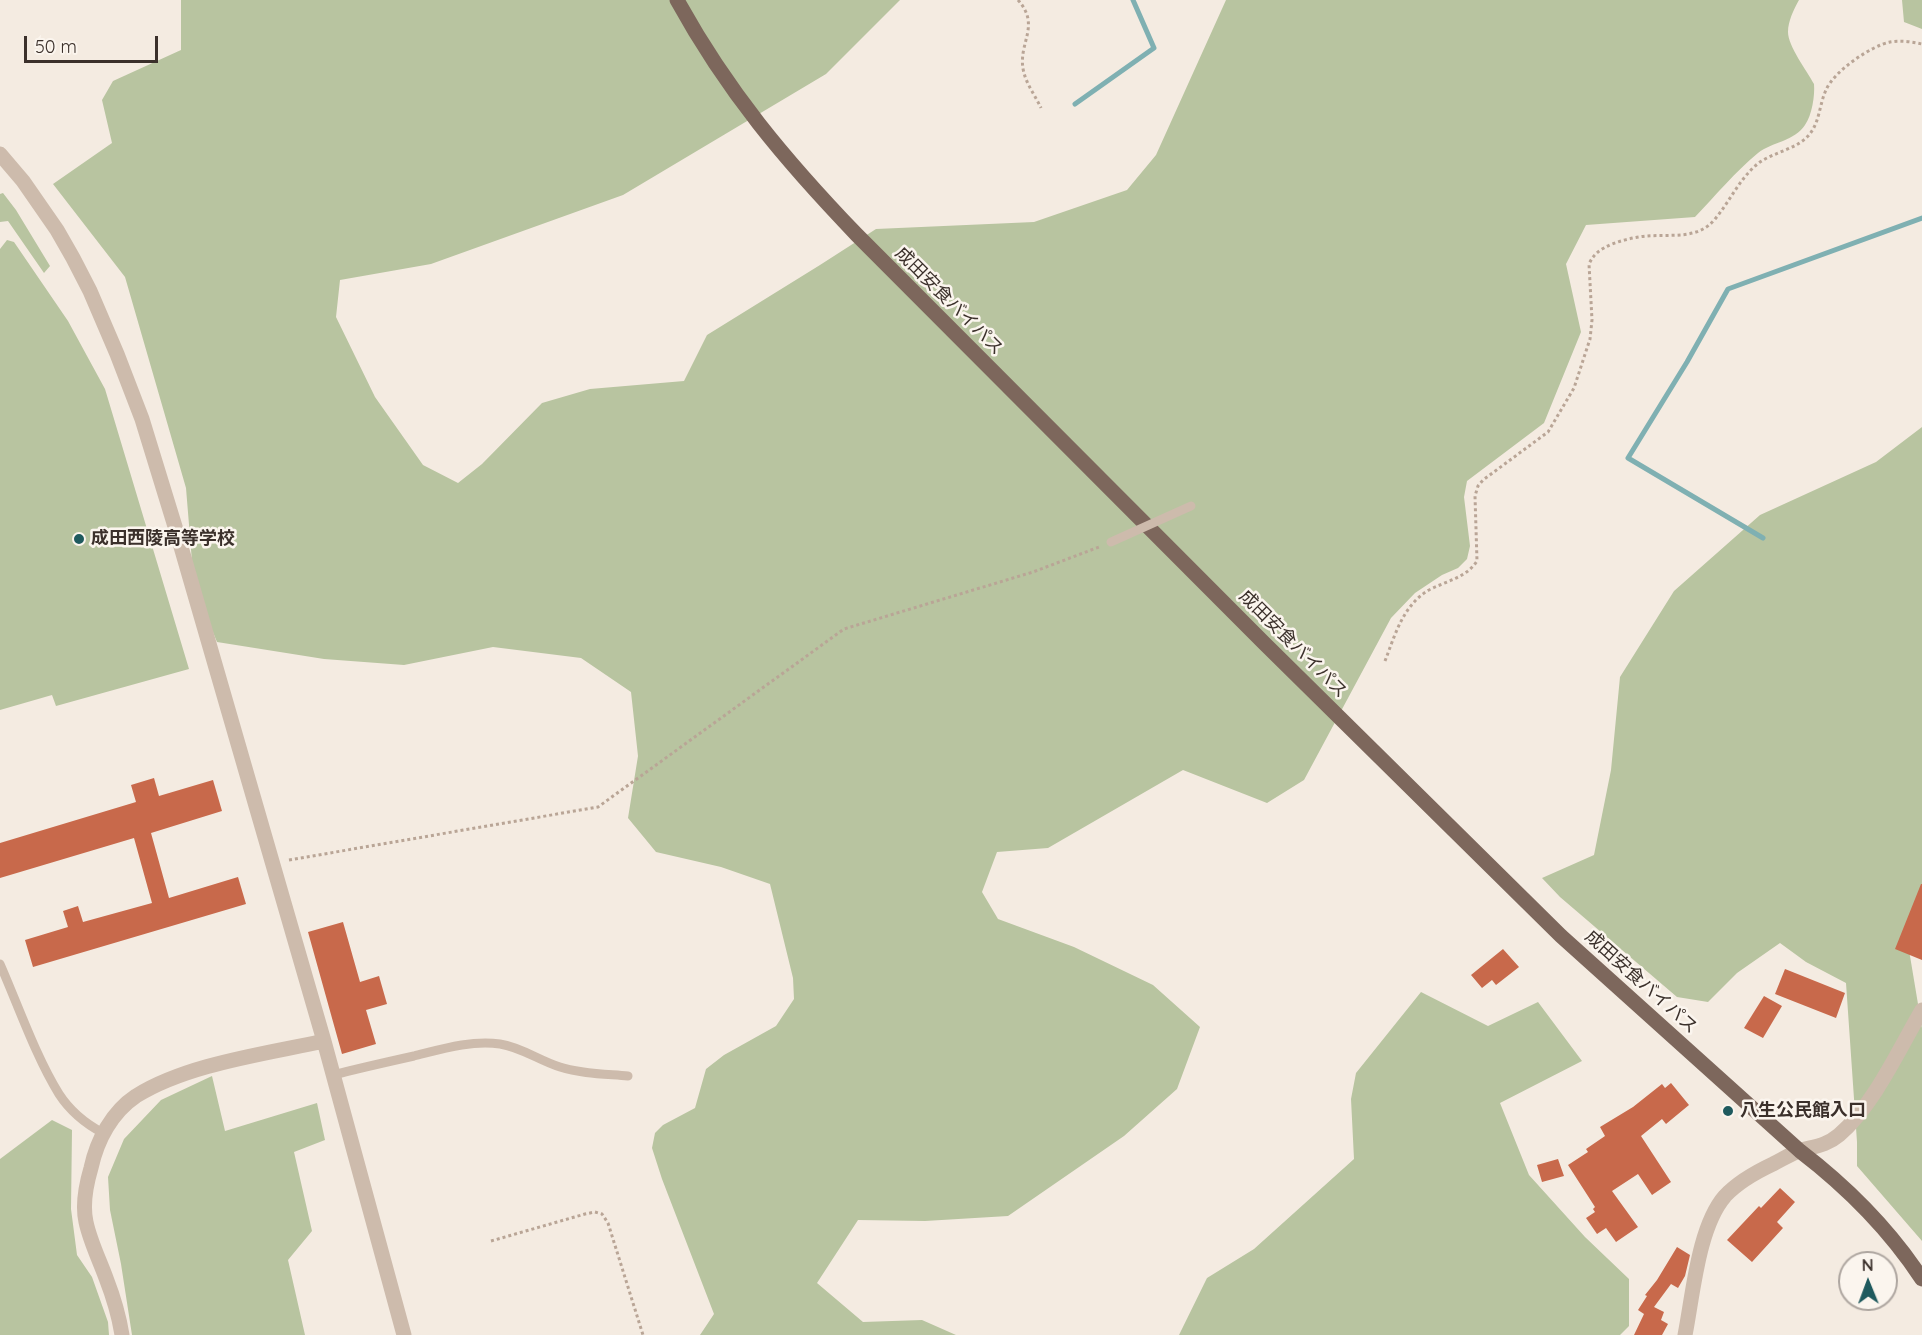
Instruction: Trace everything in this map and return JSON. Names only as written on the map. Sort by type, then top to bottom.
[{"type":"main road","name":"成田安食バイパス","points":[[677,0],[720,72],[778,148],[804,180],[902,281],[1561,936],[1867,1210],[1895,1240],[1922,1279]]},
{"type":"street","points":[[0,154],[23,181],[57,230],[73,258],[90,291],[142,419],[273,862],[404,1335]]},
{"type":"street","points":[[1685,1335],[1701,1247],[1723,1198],[1735,1186],[1754,1173],[1800,1151],[1824,1145],[1840,1134],[1865,1106],[1922,1010]]},
{"type":"street","points":[[122,1335],[115,1304],[92,1245],[85,1220],[85,1191],[94,1155],[103,1133],[117,1114],[135,1097],[171,1079],[218,1064],[324,1041]]},
{"type":"lane","points":[[1111,542],[1191,506]]},
{"type":"lane","points":[[0,964],[40,1058],[59,1095],[89,1126],[103,1133]]},
{"type":"lane","points":[[333,1075],[433,1051],[484,1043],[502,1044],[519,1049],[561,1067],[628,1076]]},
{"type":"path","points":[[1018,0],[1026,9],[1030,26],[1023,48],[1024,73],[1041,108]]},
{"type":"path","points":[[1385,661],[1407,610],[1427,591],[1462,575],[1477,561],[1475,496],[1478,486],[1548,432],[1574,388],[1590,339],[1592,320],[1589,264],[1592,257],[1604,247],[1634,237],[1679,235],[1704,230],[1719,214],[1750,171],[1768,157],[1809,135],[1818,117],[1829,84],[1844,68],[1888,42],[1922,44]]},
{"type":"path","points":[[273,862],[598,807],[844,629],[1033,572],[1111,542]]},
{"type":"path","points":[[491,1241],[585,1214],[595,1212],[602,1214],[608,1223],[643,1335]]},
{"type":"green space","points":[[181,0],[900,0],[826,74],[623,195],[431,264],[340,280],[336,317],[375,397],[423,465],[458,483],[482,464],[542,403],[590,389],[684,381],[707,335],[876,229],[1034,222],[1127,190],[1156,155],[1226,0],[1799,0],[1793,11],[1788,32],[1794,51],[1814,84],[1814,94],[1810,116],[1801,130],[1758,153],[1695,217],[1586,225],[1566,264],[1581,332],[1544,423],[1467,481],[1464,497],[1470,546],[1467,559],[1458,568],[1442,575],[1415,593],[1391,618],[1304,780],[1267,803],[1183,770],[1048,848],[997,852],[982,892],[998,919],[1074,947],[1153,985],[1200,1027],[1177,1089],[1124,1136],[1008,1216],[925,1221],[858,1220],[817,1283],[863,1322],[922,1320],[956,1335],[700,1335],[714,1314],[652,1148],[655,1133],[663,1125],[695,1108],[706,1069],[724,1055],[776,1026],[794,999],[793,978],[770,884],[721,867],[656,852],[628,818],[638,756],[631,692],[581,658],[493,647],[404,665],[324,659],[217,642],[194,586],[186,488],[125,277],[53,184],[112,143],[102,100],[113,81],[181,50]]},
{"type":"green space","points":[[1902,0],[1922,0],[1922,29],[1904,22]]},
{"type":"green space","points":[[3,193],[50,266],[44,273],[8,221],[0,222],[0,194]]},
{"type":"green space","points":[[7,240],[14,242],[68,321],[105,389],[189,669],[56,706],[52,695],[0,710],[0,249]]},
{"type":"green space","points":[[1922,427],[1922,901],[1909,950],[1922,1028],[1922,1241],[1857,1166],[1846,983],[1806,962],[1780,943],[1737,973],[1708,1002],[1677,997],[1560,897],[1542,878],[1594,855],[1611,770],[1620,677],[1674,591],[1760,515],[1876,462]]},
{"type":"green space","points":[[1421,992],[1488,1026],[1538,1002],[1582,1061],[1500,1103],[1529,1175],[1585,1237],[1629,1279],[1629,1326],[1620,1335],[1179,1335],[1207,1278],[1254,1249],[1354,1159],[1351,1099],[1356,1073]]},
{"type":"green space","points":[[212,1076],[225,1131],[317,1103],[325,1140],[294,1152],[312,1231],[288,1260],[305,1335],[132,1335],[110,1210],[108,1177],[124,1139],[161,1100]]},
{"type":"green space","points":[[52,1120],[72,1130],[71,1209],[77,1255],[92,1277],[108,1322],[109,1335],[0,1335],[0,1159]]},
{"type":"building","points":[[154,778],[159,796],[213,780],[222,811],[151,833],[169,898],[238,877],[246,904],[33,967],[25,940],[68,927],[63,911],[78,906],[83,922],[152,903],[134,838],[0,878],[0,843],[136,802],[131,785]]},
{"type":"building","points":[[1922,884],[1922,960],[1895,949]]},
{"type":"building","points":[[343,922],[360,982],[379,976],[387,1004],[366,1010],[376,1044],[342,1054],[308,932]]},
{"type":"building","points":[[1503,949],[1519,967],[1496,985],[1492,980],[1482,988],[1471,975]]},
{"type":"building","points":[[1785,969],[1845,993],[1836,1018],[1775,994]]},
{"type":"building","points":[[1764,996],[1782,1006],[1763,1038],[1744,1028]]},
{"type":"building","points":[[1671,1083],[1689,1105],[1666,1124],[1662,1119],[1641,1136],[1671,1182],[1652,1195],[1638,1174],[1612,1191],[1638,1227],[1616,1242],[1606,1228],[1597,1234],[1586,1218],[1595,1212],[1593,1209],[1595,1207],[1568,1165],[1588,1152],[1586,1149],[1605,1136],[1600,1127],[1633,1107],[1662,1084],[1665,1088]]},
{"type":"building","points":[[1558,1159],[1564,1176],[1542,1182],[1537,1165]]},
{"type":"building","points":[[1780,1188],[1795,1202],[1777,1222],[1783,1228],[1752,1262],[1727,1240],[1759,1206],[1761,1208]]},
{"type":"building","points":[[1677,1247],[1690,1255],[1685,1276],[1678,1288],[1671,1284],[1654,1307],[1664,1312],[1661,1320],[1668,1324],[1662,1335],[1634,1335],[1644,1314],[1638,1310],[1647,1296],[1645,1295]]},
{"type":"waterway","points":[[1075,104],[1154,48],[1133,0]]},
{"type":"waterway","points":[[1763,538],[1628,458],[1687,362],[1728,289],[1922,218]]},
{"type":"place","name":"成田西陵高等学校","points":[[79,539]]},
{"type":"place","name":"八生公民館入口","points":[[1728,1111]]}]
